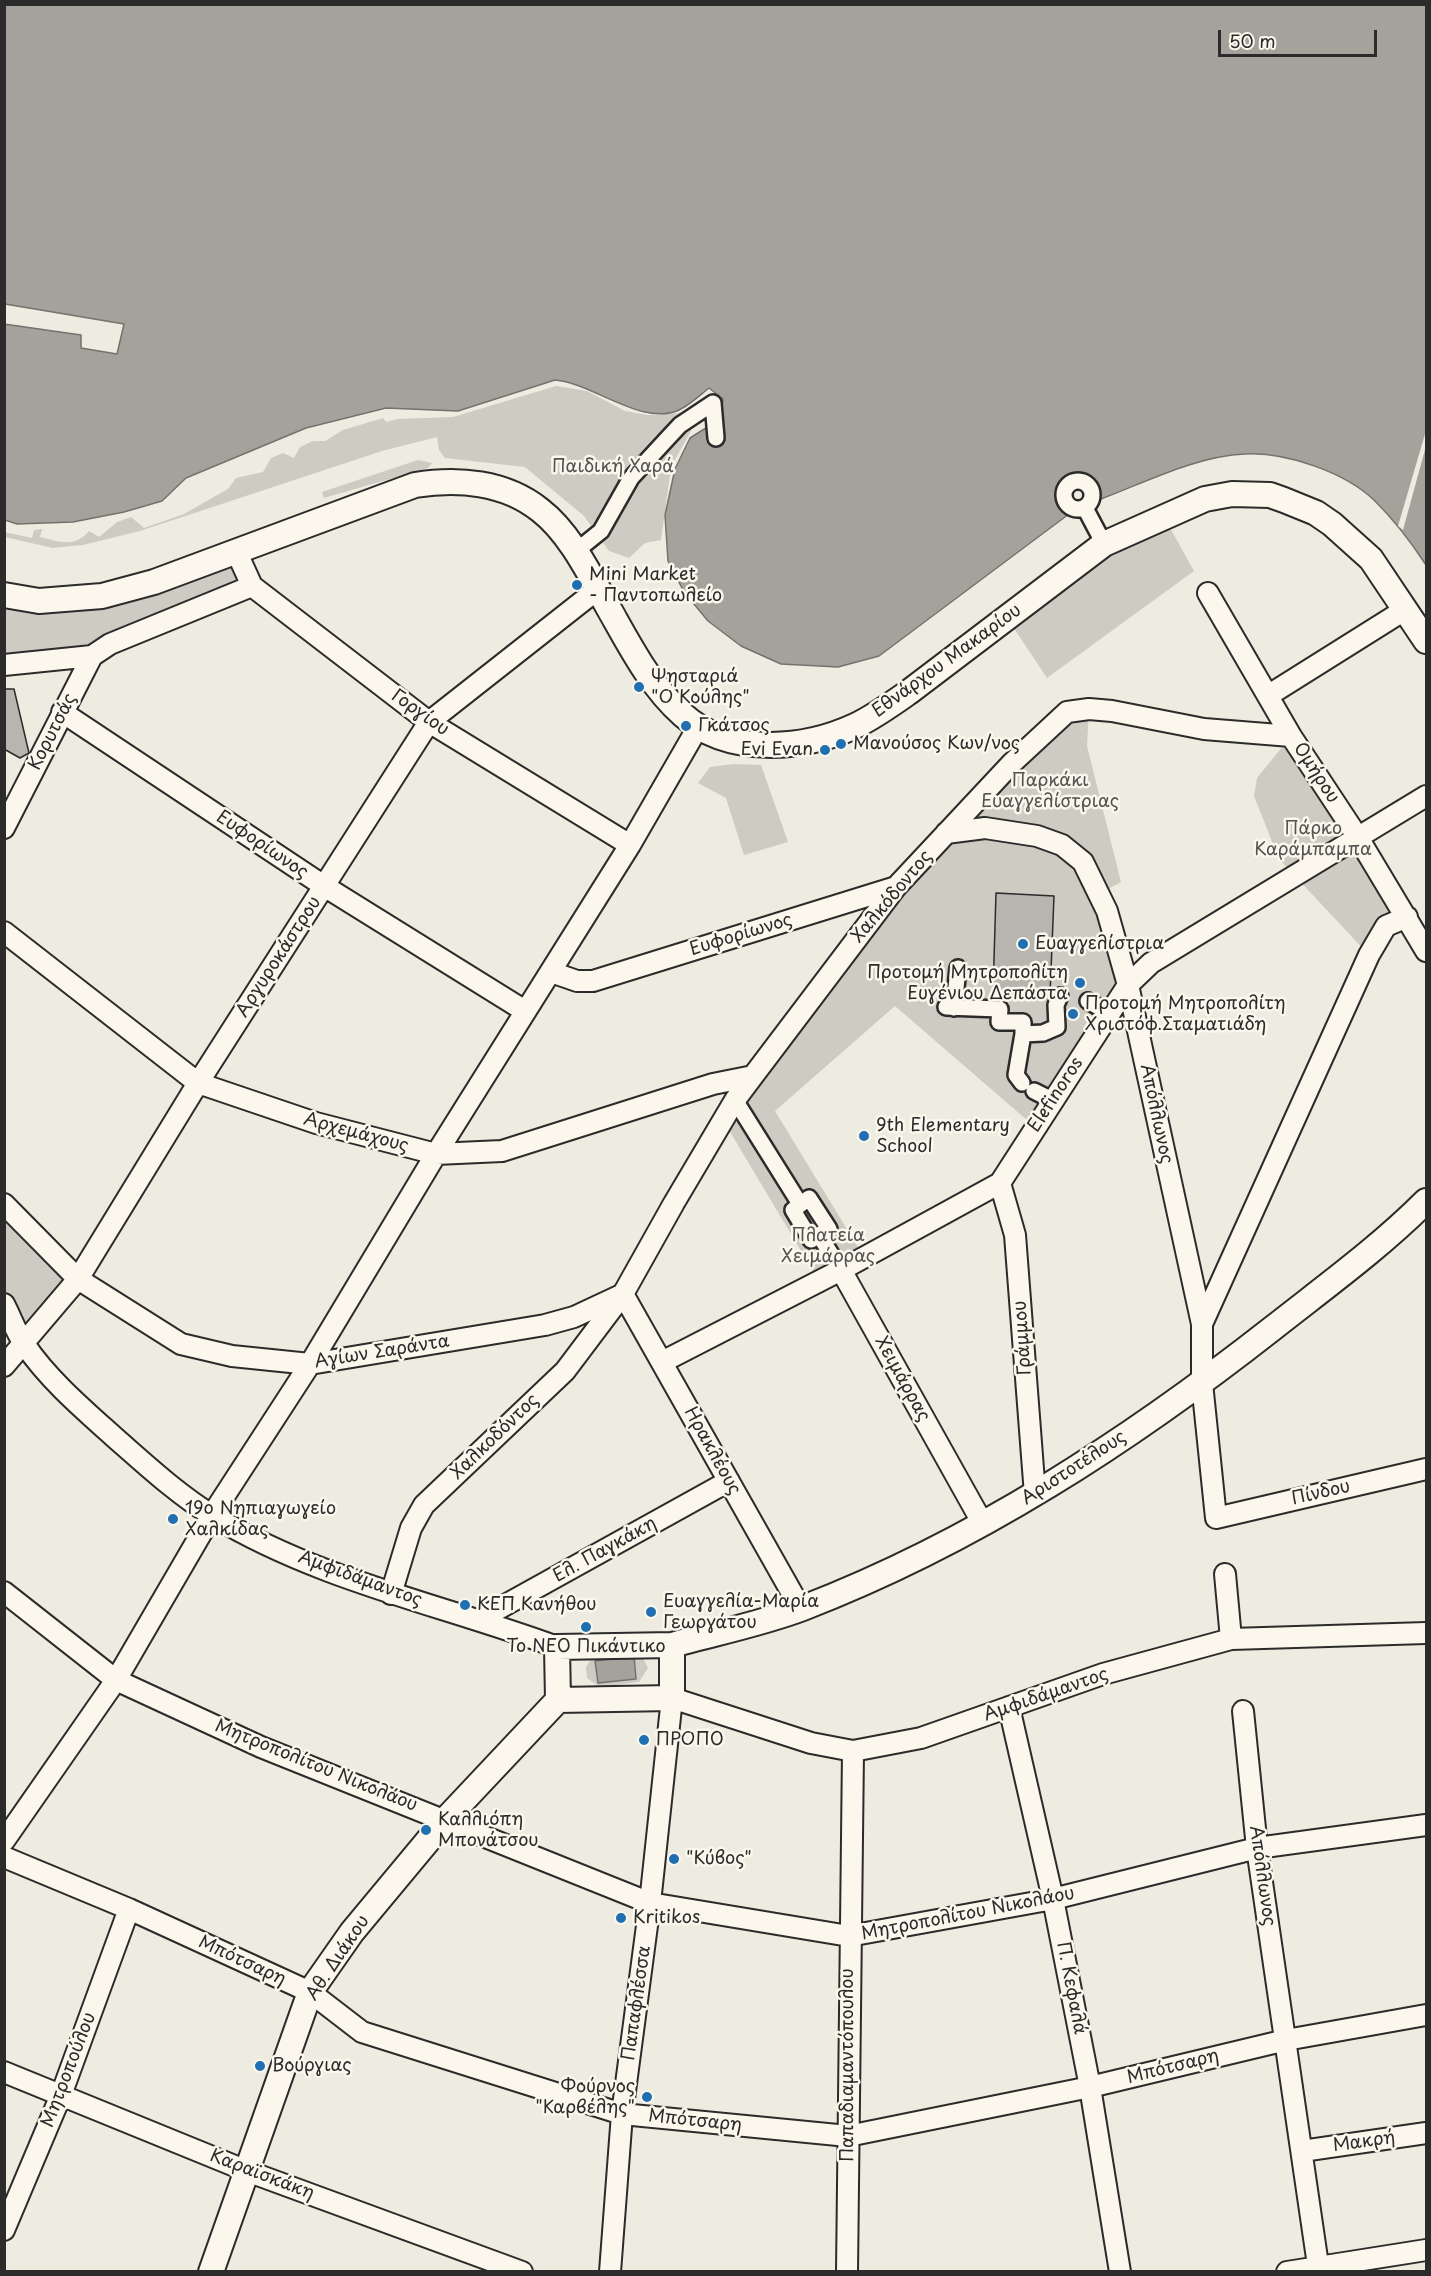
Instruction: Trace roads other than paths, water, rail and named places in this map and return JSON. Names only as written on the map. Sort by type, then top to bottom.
[{"type":"street","points":[[575,552],[601,531],[631,478],[666,440],[680,425],[712,404],[716,438]]},
{"type":"street","name":"Εθνάρχου Μακαρίου","points":[[237,553],[393,492],[435,482],[458,481],[497,488],[541,510],[575,552],[658,688],[683,716],[698,727],[739,742],[777,745],[818,739],[857,725],[909,692],[1104,544],[1205,499],[1233,494],[1270,495],[1316,513],[1347,536],[1371,560],[1426,641]]},
{"type":"street","points":[[1085,508],[1104,544]]},
{"type":"street","points":[[4,595],[39,601],[102,596],[154,582],[237,553]]},
{"type":"street","name":"Γοργίου","points":[[237,553],[252,586],[429,722],[630,845]]},
{"type":"street","name":"Κορυτσάς","points":[[4,828],[92,656],[110,644],[252,586]]},
{"type":"street","name":"Αργυροκάστρου","points":[[4,1366],[78,1279],[198,1083],[429,722],[598,590]]},
{"type":"street","name":"Ομήρου","points":[[1208,593],[1291,736],[1357,836],[1426,951]]},
{"type":"street","points":[[1269,695],[1406,609]]},
{"type":"street","points":[[4,665],[92,656]]},
{"type":"street","name":"Χαλκόδοντος","points":[[623,1294],[735,1100],[896,887],[1012,763],[1067,712],[1089,709],[1112,711],[1204,729],[1291,736]]},
{"type":"street","name":"Ευφορίωνος","points":[[62,712],[324,886],[525,1011]]},
{"type":"street","points":[[4,1841],[116,1680],[213,1515],[310,1364],[436,1154],[630,845],[698,727]]},
{"type":"street","name":"Elefinoros","points":[[662,1362],[841,1270],[999,1183],[1128,985],[1151,963],[1426,796]]},
{"type":"street","name":"Απόλλωνος","points":[[946,833],[985,828],[1013,831],[1054,842],[1074,853],[1090,874],[1107,911],[1128,985],[1202,1324],[1202,1383],[1216,1518]]},
{"type":"street","name":"Ευφορίωνος","points":[[551,972],[577,981],[593,981],[896,887]]},
{"type":"street","points":[[1202,1324],[1369,955],[1386,926],[1407,917]]},
{"type":"street","name":"Αρχεμάχους","points":[[4,932],[198,1083],[316,1123],[436,1154],[502,1151],[713,1084],[753,1076]]},
{"type":"street","points":[[958,968],[950,1008],[1000,1009],[999,1022],[1023,1022],[1016,1075],[1028,1087],[1052,1100]]},
{"type":"street","points":[[1023,1034],[1043,1033],[1057,1027],[1056,1005],[1060,996]]},
{"type":"street","points":[[1088,1001],[1109,1013]]},
{"type":"street","name":"Χειμάρρας","points":[[735,1100],[800,1204],[793,1210],[811,1240],[819,1235],[841,1270],[983,1524]]},
{"type":"street","name":"Γράμμου","points":[[999,1183],[1015,1235],[1035,1495]]},
{"type":"street","name":"Αριστοτέλους","points":[[557,1647],[672,1646],[801,1609],[903,1564],[983,1524],[1035,1495],[1202,1383],[1393,1234],[1426,1201]]},
{"type":"street","name":"Αγίων Σαράντα","points":[[4,1204],[78,1279],[181,1344],[232,1356],[310,1364],[545,1325],[574,1317],[623,1294]]},
{"type":"street","name":"Ηρακλέους","points":[[623,1294],[801,1609]]},
{"type":"street","name":"Χαλκοδόντος","points":[[391,1594],[411,1528],[424,1505],[565,1371],[623,1294]]},
{"type":"street","name":"Αμφιδάμαντος","points":[[4,1304],[24,1345],[77,1404],[147,1466],[213,1515],[277,1548],[391,1594],[480,1619],[557,1647]]},
{"type":"street","name":"Πίνδου","points":[[1216,1518],[1426,1469]]},
{"type":"street","name":"Ελ. Παγκάκη","points":[[480,1619],[729,1481]]},
{"type":"street","points":[[1225,1574],[1231,1639]]},
{"type":"street","name":"Μητροπολίτου Νικολάου","points":[[4,1592],[116,1680],[261,1747],[446,1819],[650,1903],[849,1936],[1053,1899],[1257,1848],[1426,1825]]},
{"type":"street","name":"Αμφιδάμαντος","points":[[672,1698],[811,1743],[853,1751],[921,1738],[1103,1674],[1231,1639],[1426,1633]]},
{"type":"street","points":[[557,1647],[558,1700],[672,1698],[672,1646]]},
{"type":"street","name":"Παπαφλέσσα","points":[[610,2271],[622,2114],[650,1903],[672,1698]]},
{"type":"street","name":"Αθ. Διάκου","points":[[211,2271],[310,1992],[352,1932],[446,1819],[558,1700]]},
{"type":"street","name":"Π. Κεφαλά","points":[[1009,1707],[1053,1899],[1090,2087],[1120,2271]]},
{"type":"street","name":"Απόλλωνος","points":[[1243,1711],[1257,1848],[1319,2269]]},
{"type":"street","name":"Παπαδιαμαντόπουλου","points":[[847,2271],[849,1936],[853,1751]]},
{"type":"street","name":"Μπότσαρη","points":[[4,1857],[129,1909],[310,1992],[362,2032],[622,2114],[848,2136],[1090,2087],[1286,2040],[1426,2015]]},
{"type":"street","name":"Μητροπούλου","points":[[4,2230],[61,2095],[129,1909]]},
{"type":"street","name":"Καραϊσκάκη","points":[[4,2072],[248,2171],[522,2271]]},
{"type":"street","name":"Μακρή","points":[[1302,2151],[1426,2133]]},
{"type":"street","points":[[1287,2271],[1319,2269],[1426,2250]]},
{"type":"place","name":"Mini Market - Παντοπωλείο","points":[[577,585]]},
{"type":"place","name":"Ψησταριά \"Ο Κούλης\"","points":[[639,687]]},
{"type":"place","name":"Γκάτσος","points":[[686,726]]},
{"type":"place","name":"Μανούσος Κων/νος","points":[[841,744]]},
{"type":"place","name":"Evi Evan","points":[[825,750]]},
{"type":"place","name":"Ευαγγελίστρια","points":[[1023,944]]},
{"type":"place","name":"Προτομή Μητροπολίτη Ευγένιου Δεπάστα","points":[[1080,983]]},
{"type":"place","name":"Προτομή Μητροπολίτη Χριστόφ.Σταματιάδη","points":[[1073,1014]]},
{"type":"place","name":"9th Elementary School","points":[[864,1136]]},
{"type":"place","name":"19ο Νηπιαγωγείο Χαλκίδας","points":[[173,1519]]},
{"type":"place","name":"ΚΕΠ Κανήθου","points":[[465,1605]]},
{"type":"place","name":"Ευαγγελία-Μαρία Γεωργάτου","points":[[651,1612]]},
{"type":"place","name":"Το ΝΕΟ Πικάντικο","points":[[586,1627]]},
{"type":"place","name":"ΠΡΟΠΟ","points":[[644,1740]]},
{"type":"place","name":"Καλλιόπη Μπονάτσου","points":[[426,1830]]},
{"type":"place","name":"\"Κύβος\"","points":[[674,1859]]},
{"type":"place","name":"Kritikos","points":[[621,1918]]},
{"type":"place","name":"Βούργιας","points":[[260,2066]]},
{"type":"place","name":"Φούρνος \"Καρβέλης\"","points":[[647,2097]]},
{"type":"park label","name":"Παιδική Χαρά","points":[[613,467]]},
{"type":"park label","name":"Παρκάκι Ευαγγελίστριας","points":[[1050,791]]},
{"type":"park label","name":"Πάρκο Καράμπαμπα","points":[[1313,839]]},
{"type":"park label","name":"Πλατεία Χειμάρρας","points":[[828,1246]]}]
